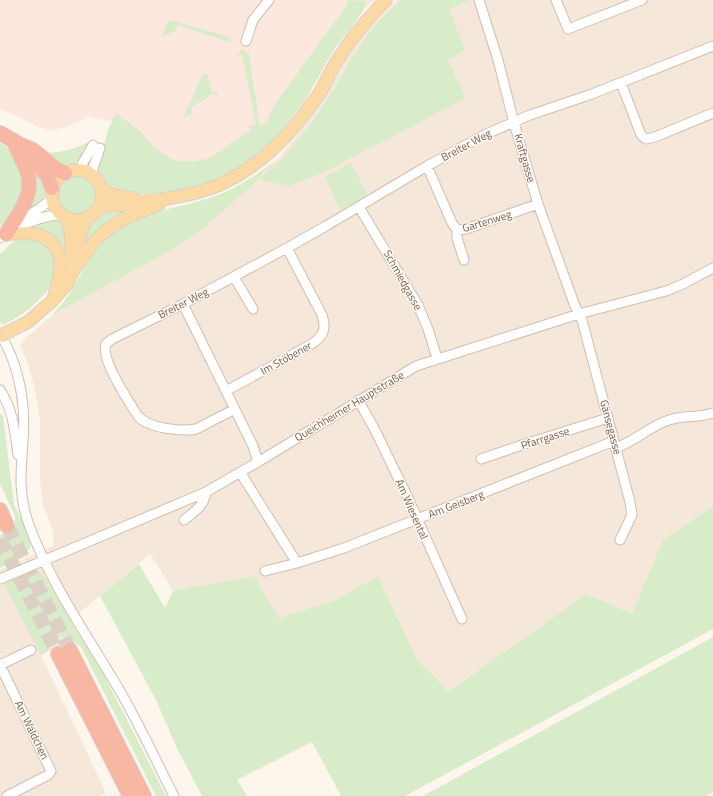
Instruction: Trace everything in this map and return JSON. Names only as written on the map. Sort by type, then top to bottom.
[{"type":"highway","points":[[0,133],[33,150],[56,169],[65,173]]},
{"type":"highway","points":[[17,142],[47,175],[52,193]]},
{"type":"highway","points":[[3,236],[25,204],[29,189],[28,176],[17,142]]},
{"type":"highway","points":[[0,510],[8,526]]},
{"type":"highway","points":[[130,796],[64,652],[144,796]]},
{"type":"main road","points":[[3,334],[28,322],[53,300],[67,284],[79,246],[81,229],[87,218],[98,209],[110,205],[174,198],[199,192],[231,179],[245,171],[270,152],[297,124],[309,108],[320,92],[341,54],[380,3]]},
{"type":"main road","points":[[73,266],[70,227],[64,217],[54,207],[52,193],[57,179],[65,173],[79,170],[87,172],[93,176],[101,189],[101,202],[98,209]]},
{"type":"main road","points":[[101,189],[110,194],[145,201]]},
{"type":"main road","points":[[73,266],[94,242],[114,224],[133,214],[174,198]]},
{"type":"main road","points":[[64,217],[76,220],[87,218]]},
{"type":"main road","points":[[3,236],[30,233],[40,235],[49,240],[60,257],[61,270],[53,300]]},
{"type":"street","points":[[246,40],[253,20],[268,0]]},
{"type":"street","name":"Kraftgasse","points":[[481,0],[500,66],[514,123],[538,204],[579,314]]},
{"type":"street","points":[[556,0],[568,29],[642,0]]},
{"type":"street","name":"Breiter Weg","points":[[235,409],[196,429],[189,430],[150,424],[141,420],[113,374],[105,354],[105,348],[109,341],[183,304],[287,248],[427,166],[486,134],[537,112],[592,94],[713,46]]},
{"type":"street","points":[[621,83],[641,135],[646,139],[655,137],[713,113]]},
{"type":"street","points":[[79,170],[97,147],[93,176]]},
{"type":"street","name":"Gartenweg","points":[[427,166],[452,223],[457,230],[466,229],[538,204]]},
{"type":"street","points":[[3,236],[18,226],[29,215],[44,206],[52,193]]},
{"type":"street","name":"Schmiedgasse","points":[[359,207],[415,300],[428,329],[437,358]]},
{"type":"street","points":[[18,226],[48,216],[64,217]]},
{"type":"street","points":[[457,230],[457,238],[464,260]]},
{"type":"street","name":"Im Stöbener","points":[[226,391],[319,340],[322,335],[325,324],[322,315],[287,248]]},
{"type":"street","name":"Queichheimer Hauptstraße","points":[[0,579],[206,492],[412,368],[437,358],[579,314],[671,289],[690,281],[713,268]]},
{"type":"street","points":[[234,277],[253,309]]},
{"type":"street","points":[[183,304],[253,446],[258,462]]},
{"type":"street","name":"Gänsegasse","points":[[579,314],[582,320],[632,512],[629,523],[620,540]]},
{"type":"street","points":[[3,334],[16,371],[22,397],[24,419],[20,485],[26,515],[44,561],[68,608],[124,700],[174,796]]},
{"type":"street","points":[[0,390],[12,415],[20,466]]},
{"type":"street","name":"Am Wiesental","points":[[358,400],[384,449],[462,619]]},
{"type":"street","name":"Am Geisberg","points":[[265,571],[297,563],[344,548],[615,445],[670,419],[703,416],[713,413]]},
{"type":"street","name":"Pfarrgasse","points":[[481,459],[608,418]]},
{"type":"street","points":[[240,472],[297,563]]},
{"type":"street","points":[[184,520],[201,504],[204,500],[206,492]]},
{"type":"street","points":[[0,665],[31,650]]},
{"type":"street","name":"Am Wäldchen","points":[[0,665],[51,771],[48,775],[7,796]]},
{"type":"shaded area","points":[[0,0],[374,0],[365,9],[337,45],[304,103],[288,123],[266,142],[196,178],[115,122],[89,117],[69,126],[51,131],[36,126],[11,113],[0,110]]},
{"type":"shaded area","points":[[397,0],[713,0],[713,506],[664,540],[632,615],[588,594],[448,692],[416,657],[378,576],[335,600],[279,618],[254,576],[173,591],[150,554],[78,614],[79,635],[41,655],[106,793],[98,796],[0,796],[0,570],[53,546],[53,532],[43,504],[40,479],[40,421],[35,389],[28,364],[20,345],[52,315],[170,251],[200,231],[246,191],[279,158],[309,120],[346,60],[368,30]]},
{"type":"green space","points":[[348,0],[367,1],[361,15],[334,49],[303,103],[277,135],[256,156],[226,175],[191,189],[173,193],[155,195],[139,194],[106,187],[97,169],[108,130],[116,113],[141,132],[156,149],[175,161],[196,161],[210,158],[252,129],[248,128],[250,126],[256,124],[242,55],[235,56],[242,49],[249,55],[260,126],[267,121],[274,105],[347,5]]},
{"type":"green space","points":[[402,0],[471,0],[449,9],[465,50],[448,60],[466,98],[324,172],[289,186],[265,181],[261,178],[285,156],[311,124],[367,35],[391,9]]},
{"type":"green space","points":[[168,20],[230,37],[232,43],[178,25],[176,31],[162,36]]},
{"type":"green space","points":[[203,73],[210,75],[208,76],[212,92],[218,91],[217,98],[214,93],[190,108],[193,113],[183,118]]},
{"type":"green space","points":[[90,141],[81,159],[71,164],[59,164],[43,152],[67,150]]},
{"type":"green space","points":[[0,143],[15,156],[26,186],[8,221],[0,226]]},
{"type":"green space","points":[[279,158],[246,191],[200,231],[170,251],[52,315],[76,284],[91,254],[101,241],[108,235],[132,220],[144,215],[197,202],[228,191],[263,170]]},
{"type":"green space","points":[[28,159],[47,187],[42,200],[26,213]]},
{"type":"green space","points":[[351,163],[368,195],[340,210],[325,177]]},
{"type":"green space","points":[[79,175],[86,178],[92,184],[95,195],[94,203],[86,212],[79,215],[71,215],[64,212],[56,203],[55,191],[58,184],[67,176]]},
{"type":"green space","points":[[134,207],[118,215],[106,225],[94,236],[83,250],[88,222],[98,216],[104,209]]},
{"type":"green space","points":[[55,218],[63,225],[65,229],[67,256],[65,256],[45,231],[34,227],[33,225]]},
{"type":"green space","points":[[25,237],[47,243],[57,260],[55,277],[49,288],[38,301],[16,318],[2,325],[0,321],[0,254],[15,240]]},
{"type":"green space","points":[[0,413],[3,416],[14,504],[29,536],[31,548],[24,552],[20,559],[0,568],[0,535],[12,531],[15,525],[15,516],[0,484]]},
{"type":"green space","points":[[713,506],[713,629],[405,796],[341,796],[312,742],[237,780],[247,796],[202,796],[177,748],[156,700],[100,596],[139,564],[165,608],[173,591],[254,576],[279,618],[335,600],[378,576],[416,657],[448,692],[587,594],[632,614],[663,540]]},
{"type":"green space","points":[[30,571],[38,572],[44,576],[103,673],[166,796],[156,796],[81,647],[66,637],[60,637],[47,652],[41,655],[3,582]]},
{"type":"green space","points":[[713,637],[713,792],[706,796],[423,796]]},
{"type":"tunnel","points":[[7,526],[70,650]]},
{"type":"tunnel","points":[[0,539],[58,654]]}]
